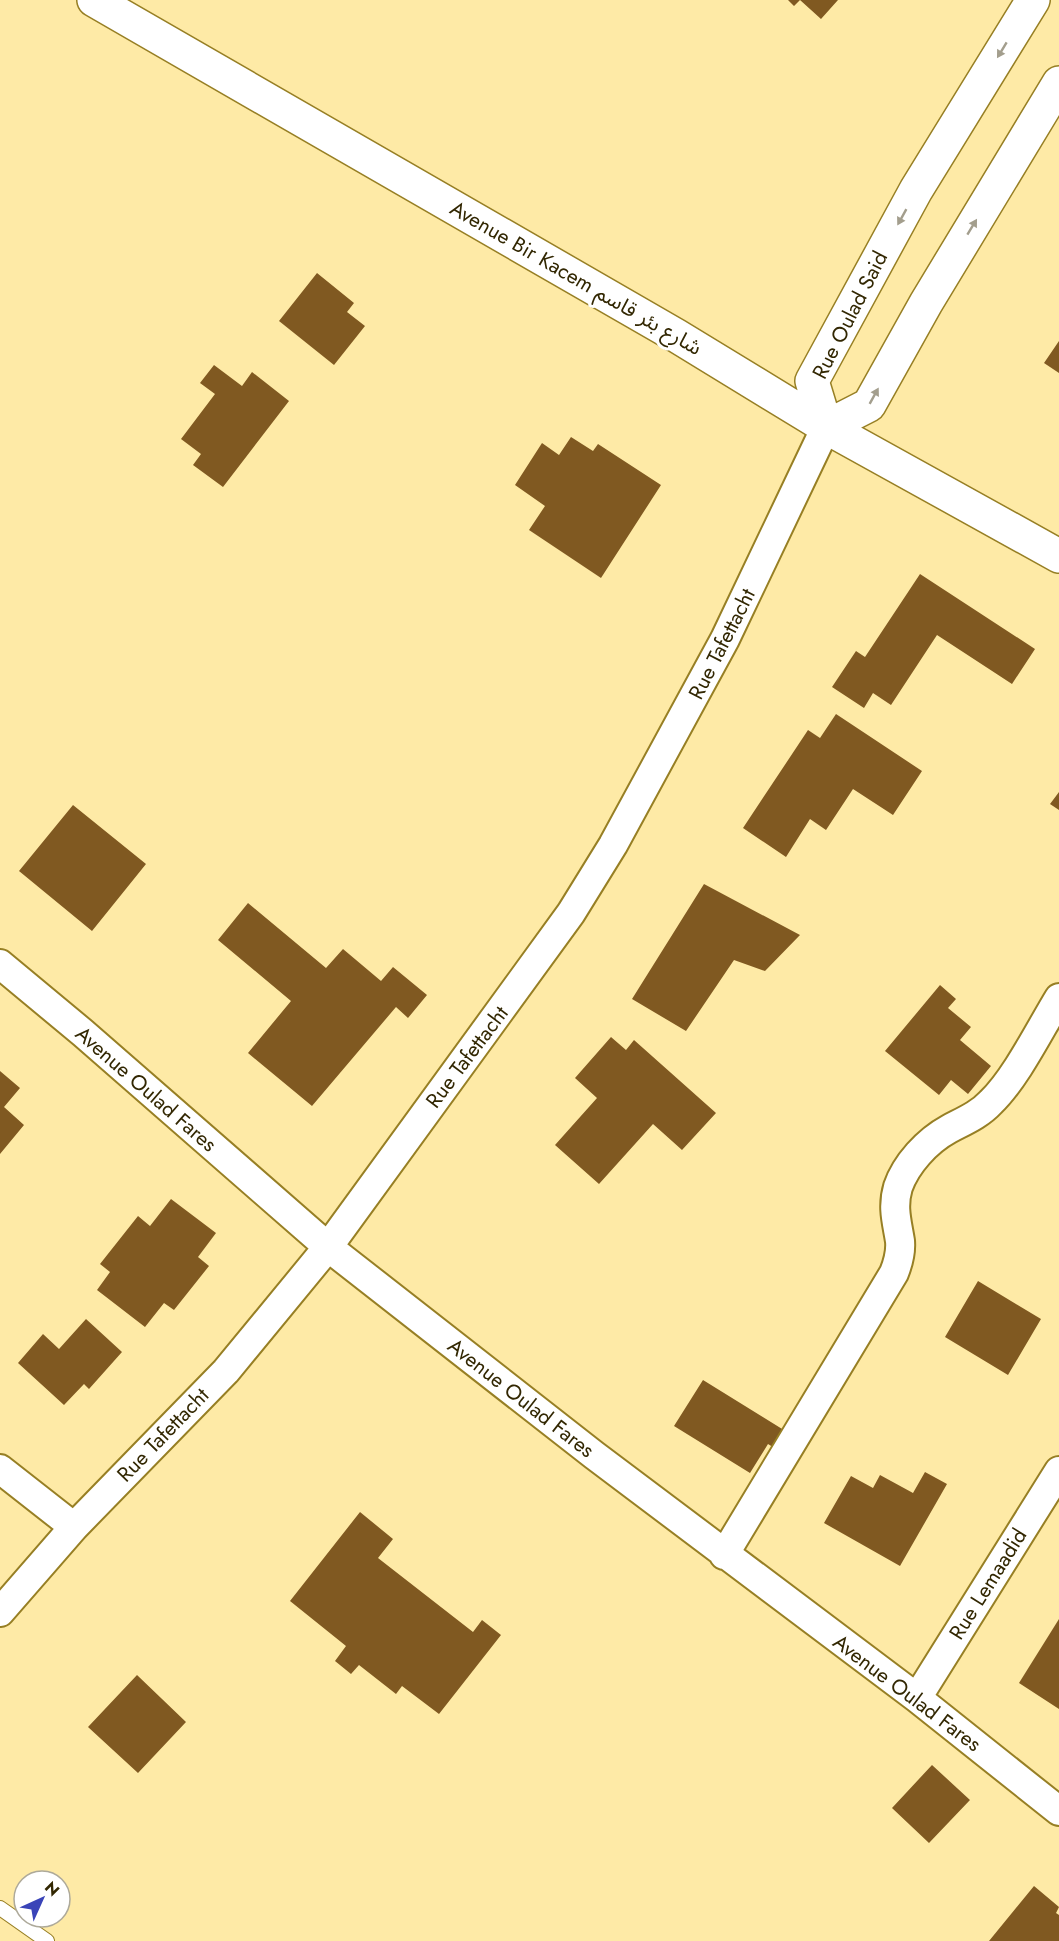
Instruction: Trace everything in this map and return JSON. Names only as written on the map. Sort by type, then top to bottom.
[{"type":"street","name":"Avenue Bir Kacem شارع بئر قاسم","points":[[94,0],[647,319],[826,427],[1059,556]]},
{"type":"street","name":"Rue Oulad Said","points":[[826,427],[812,381],[916,190],[1033,0]]},
{"type":"street","points":[[826,427],[869,405],[926,303],[1059,83]]},
{"type":"street","name":"Rue Tafettacht","points":[[0,1612],[74,1527],[226,1371],[328,1247],[571,913],[613,845],[725,639],[826,427]]},
{"type":"street","name":"Avenue Oulad Fares","points":[[0,964],[83,1033],[328,1247],[724,1555],[917,1698],[1059,1811]]},
{"type":"street","points":[[724,1555],[894,1273],[899,1258],[900,1242],[894,1213],[895,1200],[904,1174],[922,1150],[934,1139],[977,1114],[1002,1090],[1059,999]]},
{"type":"street","points":[[0,1469],[74,1527]]},
{"type":"street","name":"Rue Lemaadid","points":[[917,1698],[1059,1471]]},
{"type":"lane","points":[[0,1908],[47,1941]]},
{"type":"building","points":[[788,0],[800,0],[794,6]]},
{"type":"building","points":[[800,0],[838,0],[821,19]]},
{"type":"building","points":[[317,273],[354,303],[347,312],[365,326],[334,365],[279,321]]},
{"type":"building","points":[[1059,341],[1059,373],[1044,363]]},
{"type":"building","points":[[214,365],[242,386],[252,372],[289,401],[223,487],[193,465],[201,454],[181,439],[215,394],[200,383]]},
{"type":"building","points":[[571,437],[593,451],[598,444],[661,485],[601,578],[529,530],[545,506],[515,485],[542,443],[559,455]]},
{"type":"building","points":[[920,574],[1035,649],[1012,684],[937,635],[891,705],[873,693],[864,708],[832,687],[856,651],[865,657]]},
{"type":"building","points":[[836,714],[922,771],[893,815],[853,789],[826,830],[810,819],[786,857],[743,828],[808,730],[820,738]]},
{"type":"building","points":[[1059,792],[1059,810],[1050,804]]},
{"type":"building","points":[[73,805],[146,864],[92,931],[19,871]]},
{"type":"building","points":[[704,884],[800,935],[765,971],[734,960],[686,1031],[632,999]]},
{"type":"building","points":[[248,903],[326,968],[343,949],[381,981],[393,967],[427,995],[408,1018],[396,1007],[312,1106],[248,1053],[291,1001],[218,940]]},
{"type":"building","points":[[940,985],[956,999],[948,1008],[971,1027],[960,1040],[991,1066],[968,1094],[951,1080],[939,1095],[885,1051]]},
{"type":"building","points":[[611,1037],[626,1050],[634,1040],[716,1113],[682,1150],[653,1124],[599,1184],[555,1145],[597,1098],[575,1078]]},
{"type":"building","points":[[0,1071],[20,1088],[4,1107],[24,1125],[0,1154]]},
{"type":"building","points":[[171,1199],[216,1233],[198,1257],[209,1266],[174,1310],[164,1303],[145,1327],[97,1290],[110,1272],[100,1264],[138,1216],[150,1226]]},
{"type":"building","points":[[978,1281],[1041,1319],[1008,1375],[945,1337]]},
{"type":"building","points":[[86,1319],[122,1352],[89,1389],[84,1384],[64,1405],[18,1363],[43,1334],[59,1349]]},
{"type":"building","points":[[703,1380],[787,1432],[776,1449],[768,1444],[750,1473],[674,1426]]},
{"type":"building","points":[[925,1472],[947,1484],[900,1566],[824,1523],[851,1476],[873,1488],[880,1475],[913,1493]]},
{"type":"building","points":[[360,1512],[393,1539],[378,1558],[473,1632],[482,1620],[501,1635],[439,1714],[402,1686],[396,1694],[359,1665],[351,1674],[335,1661],[346,1646],[290,1601]]},
{"type":"building","points":[[1059,1619],[1059,1709],[1019,1683]]},
{"type":"building","points":[[137,1675],[186,1722],[138,1773],[88,1727]]},
{"type":"building","points":[[932,1765],[970,1800],[929,1843],[892,1808]]},
{"type":"building","points":[[1034,1886],[1059,1907],[1056,1913],[1059,1915],[1059,1941],[989,1941]]}]
